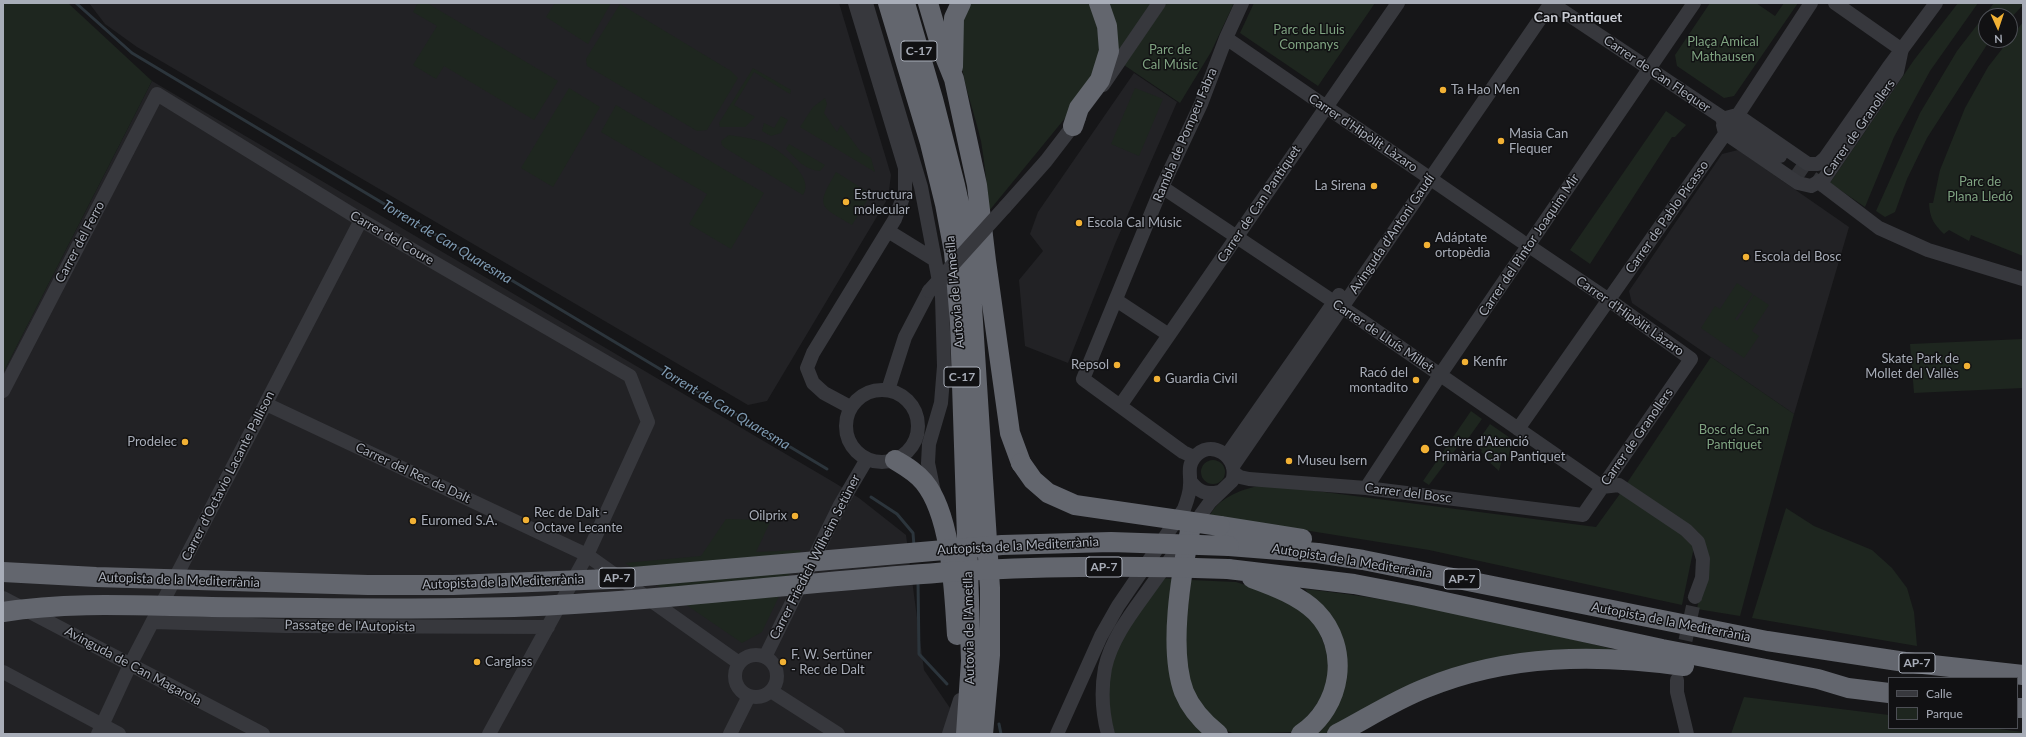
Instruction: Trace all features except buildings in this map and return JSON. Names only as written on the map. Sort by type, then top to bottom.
[{"type":"highway","name":"Autovia de l'Ametlla","points":[[888,3],[930,143],[945,204],[954,252],[960,323],[970,626],[970,689],[966,734]]},
{"type":"highway","name":"Autovia de l'Ametlla","points":[[905,3],[933,99],[955,185],[961,212],[969,267],[979,401],[990,588],[990,654],[983,734]]},
{"type":"highway","points":[[928,3],[941,46],[954,79],[977,185],[1010,433],[1021,463],[1033,480],[1048,493],[1075,505],[1321,542],[1548,587],[1660,613],[1692,626]]},
{"type":"highway","points":[[954,79],[954,18],[961,3]]},
{"type":"highway","points":[[1073,126],[1079,108],[1100,80],[1109,51],[1107,26],[1099,3]]},
{"type":"highway","points":[[895,460],[918,475],[923,481],[937,505],[947,544],[954,592],[960,700],[957,734]]},
{"type":"highway","points":[[1190,531],[1184,567],[1178,622],[1179,667],[1184,692],[1190,703],[1205,723],[1218,734]]},
{"type":"highway","name":"Autopista de la Mediterrània","points":[[3,572],[96,577],[360,585],[453,585],[610,579],[1002,545],[1111,542],[1230,546],[1296,551],[1363,560],[1768,641],[1905,662],[2023,675]]},
{"type":"highway","name":"Autopista de la Mediterrània","points":[[3,612],[104,605],[462,609],[569,605],[671,598],[981,570],[1095,567],[1228,570],[1302,577],[1409,594],[1713,664],[1759,672],[1818,679],[1848,688],[1888,693]]},
{"type":"highway","points":[[1228,570],[1261,581],[1304,602],[1317,613],[1335,644],[1338,666],[1335,691],[1324,712],[1316,722],[1301,734]]},
{"type":"highway","points":[[1337,734],[1425,688],[1472,672],[1530,661],[1582,658],[1713,664]]},
{"type":"highway","points":[[1355,734],[1400,700]]},
{"type":"street","points":[[850,407],[824,393],[813,383],[807,368],[813,353],[895,219],[905,192],[905,168],[855,3]]},
{"type":"street","points":[[866,3],[921,187],[942,297],[944,366],[941,403],[929,444],[928,463],[937,505]]},
{"type":"street","points":[[888,390],[905,338],[929,291],[1046,161],[1073,126],[1159,3]]},
{"type":"street","name":"Rambla de Pompeu Fabra","points":[[1120,406],[1084,379],[1162,187],[1201,104],[1226,38],[1242,3]]},
{"type":"street","name":"Carrer de Can Pantiquet","points":[[1120,406],[1398,3]]},
{"type":"street","name":"Avinguda d'Antoni Gaudí","points":[[1427,176],[1540,3]]},
{"type":"street","name":"Avinguda d'Antoni Gaudí","points":[[1231,465],[1338,305],[1427,176],[1551,3]]},
{"type":"street","name":"Carrer de Can Flequer","points":[[1551,3],[1729,123],[1802,165]]},
{"type":"street","name":"Carrer del Pintor Joaquim Mir","points":[[1366,488],[1525,243],[1650,69],[1694,3]]},
{"type":"street","name":"Carrer de Pablo Picasso","points":[[1518,429],[1610,300],[1811,3]]},
{"type":"street","points":[[1835,3],[1902,50]]},
{"type":"street","name":"Carrer de Granollers","points":[[1802,165],[1818,164],[1825,158],[1936,3]]},
{"type":"street","name":"Carrer d'Hipòlit Làzaro","points":[[1226,38],[1610,300],[1691,360]]},
{"type":"street","name":"Carrer de Granollers","points":[[1798,183],[1811,186],[1824,179],[1897,72],[1902,50]]},
{"type":"street","name":"Carrer del Coure","points":[[157,94],[361,220],[630,376],[648,422],[587,554]]},
{"type":"street","name":"Carrer del Ferro","points":[[3,391],[157,94]]},
{"type":"street","name":"Carrer de Can Flequer","points":[[1729,123],[1798,183]]},
{"type":"street","name":"Carrer de Lluís Millet","points":[[1162,187],[1237,236],[1602,487]]},
{"type":"street","points":[[1825,187],[1879,228],[1928,250],[2023,279]]},
{"type":"street","name":"Carrer d'Octavio Lacante Pallison","points":[[100,729],[152,622],[361,220]]},
{"type":"street","points":[[888,231],[935,260]]},
{"type":"street","points":[[1119,302],[1169,335]]},
{"type":"street","name":"Carrer de Granollers","points":[[1583,514],[1691,360]]},
{"type":"street","points":[[874,390],[888,390],[898,393],[907,399],[916,412],[919,428],[912,447],[904,455],[895,460],[880,462],[867,458],[857,452],[849,442],[846,430],[846,418],[850,407],[860,396],[874,390]]},
{"type":"street","name":"Carrer del Rec de Dalt","points":[[266,404],[587,554],[739,663]]},
{"type":"street","points":[[1120,406],[1183,452],[1194,457]]},
{"type":"street","points":[[1056,734],[1101,636],[1118,606],[1184,509],[1189,494],[1191,482],[1190,469],[1194,457],[1199,452],[1210,449],[1220,450],[1231,465],[1232,481],[1226,488],[1219,492],[1202,512],[1126,622],[1110,652],[1105,667],[1102,697],[1102,709],[1108,734]]},
{"type":"street","name":"Carrer Friedich Wilheim Setüner","points":[[765,657],[845,496],[867,458]]},
{"type":"street","name":"Carrer del Bosc","points":[[1231,465],[1240,477],[1249,479],[1366,488],[1583,514]]},
{"type":"street","points":[[1191,482],[1200,491],[1206,494],[1219,492]]},
{"type":"street","points":[[1602,487],[1619,485],[1686,530],[1698,542],[1704,559],[1702,578],[1695,597]]},
{"type":"street","points":[[489,734],[587,554]]},
{"type":"street","name":"Avinguda de Can Magarola","points":[[3,598],[263,734]]},
{"type":"street","name":"Passatge de l'Autopista","points":[[152,622],[286,626],[548,627]]},
{"type":"street","points":[[751,655],[765,657],[773,663],[777,672],[776,682],[771,691],[764,695],[757,697],[749,696],[741,690],[736,682],[735,672],[739,663],[751,655]]},
{"type":"street","points":[[3,672],[100,729],[119,734]]},
{"type":"street","points":[[1677,680],[1677,692],[1687,734]]},
{"type":"street","points":[[771,691],[838,734]]},
{"type":"street","points":[[730,734],[749,696]]},
{"type":"street","points":[[950,734],[960,700]]},
{"type":"shaded area","points":[[89,3],[839,3],[891,175],[888,198],[767,401],[748,405],[137,47],[105,24]]},
{"type":"shaded area","name":"Escola Cal Músic","points":[[1134,73],[1177,102],[1115,244],[1068,363],[1025,346],[1019,280],[1043,251],[1030,234],[1038,212]]},
{"type":"shaded area","points":[[152,81],[835,483],[859,498],[906,535],[924,670],[950,708],[946,734],[3,734],[3,373]]},
{"type":"shaded area","name":"Escola del Bosc","points":[[1738,150],[1849,227],[1794,414],[1632,303],[1629,291],[1722,154]]},
{"type":"green space","points":[[3,3],[68,3],[152,81],[3,373]]},
{"type":"green space","points":[[418,3],[427,3],[558,81],[534,120],[444,66],[436,79],[413,65],[437,26],[413,12]]},
{"type":"green space","points":[[555,3],[611,3],[588,44],[546,17]]},
{"type":"green space","points":[[971,3],[1093,3],[1095,5],[1102,73],[989,211],[981,141],[967,90],[960,54],[960,36],[964,19]]},
{"type":"green space","points":[[1103,3],[1152,3],[1117,56]]},
{"type":"green space","name":"Parc de Cal Músic","points":[[1167,3],[1234,3],[1211,52],[1180,103],[1124,65]]},
{"type":"green space","name":"Parc de Lluis Companys","points":[[1254,3],[1375,3],[1318,86],[1240,33]]},
{"type":"green space","name":"Plaça Amical Mathausen","points":[[1710,3],[1756,3],[1775,16],[1784,3],[1798,3],[1734,96],[1724,98],[1677,66],[1675,55]]},
{"type":"green space","points":[[1958,3],[1978,3],[1930,71],[1894,137],[1865,207],[1830,183],[1914,60]]},
{"type":"green space","points":[[1994,3],[2023,3],[2018,10],[2018,8],[1990,8]]},
{"type":"green space","points":[[620,4],[731,71],[738,78],[707,130],[697,131],[587,66],[586,59]]},
{"type":"green space","name":"Parc de Plana Lledó","points":[[2023,22],[2023,256],[1971,235],[1969,241],[1949,230],[1944,234],[1933,220],[1930,213],[1929,203],[1933,203],[1940,170],[1965,108],[1988,67],[2003,48],[2018,48],[2018,28]]},
{"type":"green space","points":[[1978,24],[1978,48],[1985,48],[1927,138],[1907,179],[1895,212],[1885,217],[1876,211],[1920,113],[1957,51]]},
{"type":"green space","points":[[753,68],[791,90],[790,94],[754,72],[734,105],[755,117],[745,127],[720,127],[719,123]]},
{"type":"green space","points":[[569,88],[600,107],[553,187],[521,168]]},
{"type":"green space","points":[[1135,88],[1163,99],[1139,156],[1111,144]]},
{"type":"green space","points":[[825,98],[827,104],[824,113],[837,132],[841,125],[860,151],[871,158],[875,172],[800,127],[813,107]]},
{"type":"green space","points":[[616,105],[764,193],[731,249],[689,224],[707,194],[601,132]]},
{"type":"green space","points":[[1666,111],[1686,125],[1675,137],[1672,137],[1590,264],[1570,250]]},
{"type":"green space","points":[[781,116],[788,120],[781,133],[771,136],[762,131],[764,123],[774,128]]},
{"type":"green space","points":[[729,135],[765,143],[779,151],[794,165],[805,181],[806,188],[803,195],[725,148],[721,141]]},
{"type":"green space","points":[[789,144],[825,165],[820,171],[810,169],[797,160],[786,149]]},
{"type":"green space","points":[[836,172],[871,194],[852,225],[832,213],[824,204],[823,199],[825,192]]},
{"type":"green space","points":[[1737,283],[1753,294],[1735,319],[1737,321],[1754,295],[1769,305],[1752,331],[1759,336],[1744,358],[1701,328],[1715,306],[1720,309]]},
{"type":"green space","name":"Skate Park de Mollet del Vallès","points":[[2023,339],[2023,388],[1914,393],[1910,344]]},
{"type":"green space","name":"Bosc de Can Pantiquet","points":[[1711,357],[1794,414],[1740,616],[1697,609],[1707,552],[1698,532],[1627,483]]},
{"type":"green space","points":[[1471,411],[1482,419],[1462,447],[1459,445],[1429,485],[1423,481]]},
{"type":"green space","points":[[1490,424],[1513,440],[1507,462],[1502,459],[1499,471],[1487,460],[1488,458],[1481,452],[1482,450],[1475,445]]},
{"type":"green space","points":[[1213,460],[1221,464],[1225,472],[1221,480],[1213,484],[1205,480],[1201,472],[1205,464]]},
{"type":"green space","points":[[1258,486],[1277,486],[1596,527],[1622,491],[1689,538],[1694,547],[1682,605],[1429,550],[1210,515],[1224,499],[1237,492]]},
{"type":"green space","points":[[1786,508],[1814,526],[1872,550],[1892,568],[1907,588],[1914,612],[1917,646],[1752,618]]},
{"type":"green space","points":[[726,519],[771,520],[756,552],[801,550],[762,632],[742,643],[625,563],[701,556]]},
{"type":"green space","points":[[1161,578],[1177,579],[1173,670],[1208,734],[1115,734],[1106,700],[1107,678],[1111,663],[1124,633]]},
{"type":"green space","points":[[1191,580],[1236,582],[1261,590],[1300,608],[1314,620],[1332,663],[1329,690],[1294,732],[1236,734],[1220,727],[1211,720],[1204,711],[1191,690],[1185,664],[1184,650],[1186,621]]},
{"type":"green space","points":[[1305,589],[1347,594],[1432,608],[1516,626],[1641,656],[1548,654],[1328,734],[1312,734],[1327,720],[1331,622]]},
{"type":"green space","points":[[1744,697],[1888,715],[1888,729],[1999,729],[2023,732],[2023,734],[1731,734]]},
{"type":"waterway","name":"Torrent de Can Quaresma","points":[[76,3],[132,53],[827,469]]},
{"type":"waterway","name":"Torrent de Can Quaresma","points":[[871,497],[897,514],[913,533],[914,546]]},
{"type":"waterway","points":[[918,581],[919,654],[947,684]]},
{"type":"waterway","points":[[999,724],[1001,734]]},
{"type":"tunnel","points":[[1795,166],[1825,187]]},
{"type":"tunnel","points":[[1681,661],[1695,597]]},
{"type":"place","name":"Ta Hao Men","points":[[1443,90]]},
{"type":"place","name":"Masia Can Flequer","points":[[1501,141]]},
{"type":"place","name":"La Sirena","points":[[1374,186]]},
{"type":"place","name":"Estructura molecular","points":[[846,202]]},
{"type":"place","name":"Escola Cal Músic","points":[[1079,223]]},
{"type":"place","name":"Adáptate ortopèdia","points":[[1427,245]]},
{"type":"place","name":"Escola del Bosc","points":[[1746,257]]},
{"type":"place","name":"Kenfir","points":[[1465,362]]},
{"type":"place","name":"Repsol","points":[[1117,365]]},
{"type":"place","name":"Skate Park de Mollet del Vallès","points":[[1967,366]]},
{"type":"place","name":"Guardia Civil","points":[[1157,379]]},
{"type":"place","name":"Racó del montadito","points":[[1416,380]]},
{"type":"place","name":"Prodelec","points":[[185,442]]},
{"type":"place","name":"Centre d'Atenció Primària Can Pantiquet","points":[[1425,449]]},
{"type":"place","name":"Museu Isern","points":[[1289,461]]},
{"type":"place","name":"Oilprix","points":[[795,516]]},
{"type":"place","name":"Rec de Dalt - Octave Lecante","points":[[526,520]]},
{"type":"place","name":"Euromed S.A.","points":[[413,521]]},
{"type":"place","name":"Carglass","points":[[477,662]]},
{"type":"place","name":"F. W. Sertüner - Rec de Dalt","points":[[783,662]]},
{"type":"district","name":"Can Pantiquet","points":[[1578,17]]}]
